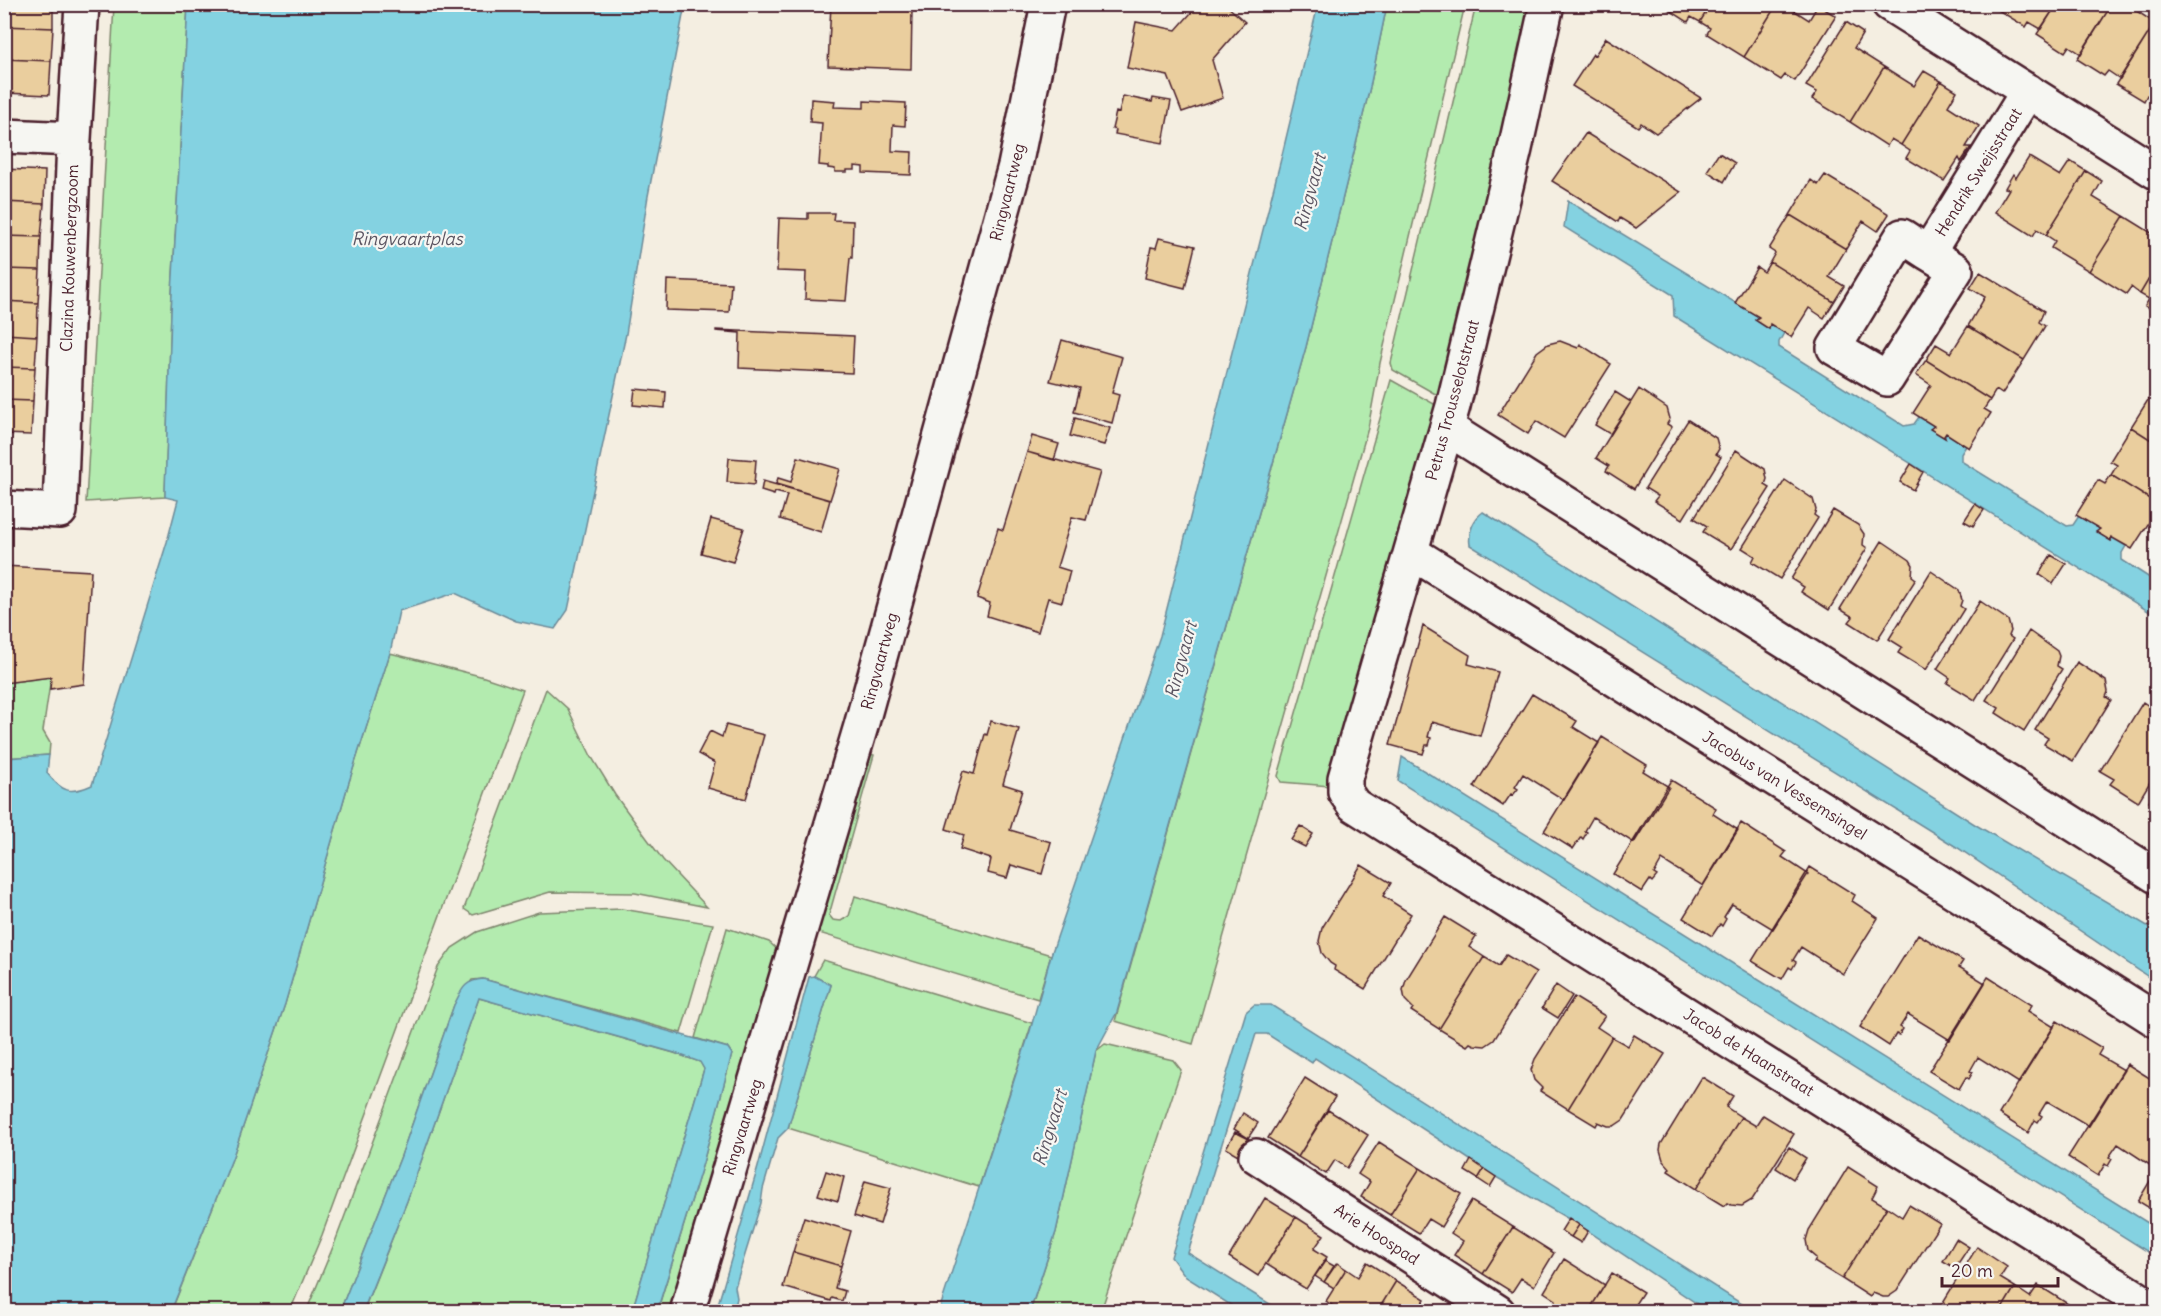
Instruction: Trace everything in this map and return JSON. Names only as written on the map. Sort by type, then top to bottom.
[{"type":"street","name":"Clazina Kouwenbergzoom","points":[[4,508],[60,511],[74,139],[82,4]]},
{"type":"street","name":"Ringvaartweg","points":[[687,1311],[861,726],[1015,166],[1048,4]]},
{"type":"street","name":"Petrus Trousselotstraat","points":[[1345,792],[1345,778],[1447,428],[1515,149],[1547,4]]},
{"type":"street","name":"Hendrik Sweijsstraat","points":[[1889,4],[2157,171]]},
{"type":"street","name":"Hendrik Sweijsstraat","points":[[1928,253],[2028,92]]},
{"type":"street","points":[[4,135],[74,139]]},
{"type":"street","points":[[1447,428],[2157,876]]},
{"type":"street","name":"Jacobus van Vessemsingel","points":[[1411,552],[2157,1020]]},
{"type":"street","name":"Jacob de Haanstraat","points":[[1345,792],[1354,805],[2157,1310]]},
{"type":"street","name":"Arie Hoospad","points":[[1256,1156],[1498,1311]]},
{"type":"green space","points":[[114,5],[188,5],[171,312],[165,497],[86,502]]},
{"type":"green space","points":[[1387,5],[1465,5],[1380,363],[1368,428],[1193,1044],[1115,1021],[1306,347],[1370,87]]},
{"type":"green space","points":[[1476,5],[1532,5],[1516,83],[1439,396],[1393,370],[1391,363]]},
{"type":"green space","points":[[1391,380],[1436,405],[1330,786],[1281,782],[1278,776]]},
{"type":"green space","points":[[390,653],[484,677],[523,690],[322,1235],[290,1311],[171,1312],[232,1159],[285,1004],[348,785]]},
{"type":"green space","points":[[51,677],[43,731],[50,743],[49,755],[5,758],[4,683]]},
{"type":"green space","points":[[546,689],[568,709],[591,756],[615,795],[663,860],[707,907],[635,893],[550,892],[473,915],[464,909]]},
{"type":"green space","points":[[865,753],[874,755],[829,915],[833,920],[841,921],[849,916],[855,896],[1051,955],[1038,999],[819,933],[816,925]]},
{"type":"green space","points":[[622,909],[713,924],[681,1033],[483,979],[472,980],[454,1005],[401,1156],[340,1311],[306,1312],[335,1242],[438,967],[452,948],[477,932],[539,912]]},
{"type":"green space","points":[[727,928],[769,942],[781,953],[676,1311],[657,1312],[703,1163],[732,1054],[728,1048],[695,1038]]},
{"type":"green space","points":[[823,960],[1032,1023],[979,1187],[788,1128],[831,985],[814,976]]},
{"type":"green space","points":[[479,998],[674,1053],[700,1062],[704,1069],[632,1311],[363,1312],[407,1201]]},
{"type":"green space","points":[[1105,1044],[1173,1060],[1181,1070],[1101,1311],[1030,1312],[1056,1232],[1096,1051]]},
{"type":"water","name":"Ringvaartplas","points":[[188,5],[685,5],[648,196],[626,334],[568,610],[555,629],[516,621],[455,593],[399,611],[390,653],[348,785],[285,1004],[232,1159],[171,1311],[5,1311],[5,758],[49,755],[47,773],[62,788],[72,791],[92,785],[178,500],[165,497],[165,491],[171,312]]},
{"type":"water","name":"Ringvaart","points":[[1318,5],[1387,5],[1370,87],[1306,347],[1117,1012],[1096,1051],[1056,1232],[1030,1311],[939,1311],[1030,1031],[1051,955],[1160,636]]},
{"type":"water","points":[[1568,201],[1759,317],[1755,320],[1769,329],[1770,324],[1784,333],[1779,347],[1904,426],[1914,424],[1919,417],[1934,426],[1931,429],[1945,438],[1946,433],[1966,446],[1961,454],[1961,461],[2067,526],[2073,525],[2079,516],[2100,529],[2097,532],[2111,541],[2111,537],[2126,546],[2122,553],[2122,560],[2156,582],[2156,616],[1674,316],[1673,295],[1564,227]]},
{"type":"water","points":[[1483,512],[1976,825],[2156,931],[2156,982],[1958,848],[1470,545],[1472,527],[1476,518]]},
{"type":"water","points":[[1402,757],[2156,1228],[2156,1257],[1398,781]]},
{"type":"water","points":[[814,976],[831,985],[788,1128],[778,1138],[735,1287],[737,1298],[734,1311],[716,1311],[758,1167],[809,977]]},
{"type":"water","points":[[483,979],[728,1048],[732,1054],[703,1163],[657,1311],[632,1311],[704,1069],[700,1062],[675,1053],[479,998],[407,1201],[363,1311],[340,1311],[401,1156],[454,1005],[467,984]]},
{"type":"water","points":[[1254,1005],[1271,1005],[1753,1311],[1708,1311],[1579,1225],[1496,1177],[1315,1058],[1312,1063],[1267,1034],[1256,1034],[1188,1253],[1281,1311],[1240,1311],[1186,1277],[1171,1257],[1246,1012]]},
{"type":"building","points":[[4,4],[53,4],[53,28],[4,26]]},
{"type":"building","points":[[831,4],[883,4],[883,8],[912,10],[911,69],[828,66]]},
{"type":"building","points":[[977,4],[993,4],[992,11],[976,10]]},
{"type":"building","points":[[1199,4],[1225,4],[1245,22],[1212,60],[1223,98],[1182,112],[1168,76],[1127,68],[1136,22],[1176,30]]},
{"type":"building","points":[[1660,4],[1711,4],[1700,22],[1691,17],[1688,22]]},
{"type":"building","points":[[1711,4],[1777,4],[1744,57],[1707,34],[1710,28],[1700,22]]},
{"type":"building","points":[[1777,4],[1784,4],[1809,20],[1818,5],[1836,16],[1795,81],[1785,75],[1781,80],[1744,57]]},
{"type":"building","points":[[2001,4],[2057,4],[2041,29],[2029,22],[2026,27],[1998,10]]},
{"type":"building","points":[[2057,4],[2112,4],[2081,54],[2069,46],[2065,52],[2037,34]]},
{"type":"building","points":[[2112,4],[2126,4],[2155,23],[2120,79],[2108,71],[2104,76],[2077,59]]},
{"type":"building","points":[[1846,22],[1863,33],[1854,48],[1884,67],[1850,122],[1812,99],[1817,92],[1806,86]]},
{"type":"building","points":[[2155,23],[2156,101],[2147,95],[2144,101],[2116,84]]},
{"type":"building","points":[[4,26],[53,28],[51,61],[4,59]]},
{"type":"building","points":[[1606,38],[1701,98],[1656,133],[1641,123],[1638,127],[1572,86]]},
{"type":"building","points":[[4,59],[51,61],[49,95],[4,93]]},
{"type":"building","points":[[1884,67],[1914,86],[1924,71],[1941,81],[1901,145],[1891,139],[1887,146],[1850,122]]},
{"type":"building","points":[[1941,81],[1957,91],[1948,106],[1979,126],[1966,147],[1971,147],[1961,162],[1959,158],[1944,181],[1906,158],[1910,151],[1901,145]]},
{"type":"building","points":[[1123,96],[1152,102],[1153,98],[1171,101],[1163,143],[1115,134],[1116,130],[1112,129]]},
{"type":"building","points":[[811,99],[835,101],[834,107],[864,108],[864,101],[906,103],[905,126],[893,125],[892,151],[912,152],[911,175],[863,173],[863,167],[855,166],[855,170],[835,172],[835,169],[819,165],[822,123],[810,122]]},
{"type":"building","points":[[1586,133],[1681,192],[1636,228],[1620,218],[1618,222],[1552,181]]},
{"type":"building","points":[[1719,153],[1735,163],[1724,182],[1707,171]]},
{"type":"building","points":[[2029,157],[2060,176],[2070,161],[2086,171],[2046,235],[2037,229],[2033,236],[1995,212],[2009,189],[2005,188],[2013,174],[2016,178]]},
{"type":"building","points":[[4,169],[45,171],[44,204],[4,202]]},
{"type":"building","points":[[2086,171],[2102,181],[2093,197],[2124,216],[2089,271],[2051,248],[2055,241],[2046,235]]},
{"type":"building","points":[[1825,175],[1889,214],[1878,231],[1863,221],[1846,249],[1790,215],[1811,180],[1818,185]]},
{"type":"building","points":[[4,202],[44,204],[41,237],[4,236]]},
{"type":"building","points":[[808,213],[834,213],[833,220],[853,221],[852,258],[850,258],[846,301],[805,299],[806,272],[777,271],[779,218],[808,219]]},
{"type":"building","points":[[1790,215],[1846,249],[1829,277],[1844,286],[1834,302],[1770,262],[1775,253],[1769,249]]},
{"type":"building","points":[[2124,216],[2153,234],[2156,229],[2156,267],[2140,294],[2131,287],[2126,294],[2089,271]]},
{"type":"building","points":[[4,236],[41,237],[40,270],[4,269]]},
{"type":"building","points":[[1159,238],[1195,246],[1185,288],[1145,278],[1151,247],[1156,248]]},
{"type":"building","points":[[1770,262],[1834,302],[1824,318],[1809,308],[1791,337],[1770,324],[1769,329],[1755,320],[1759,317],[1735,303],[1757,267],[1764,272]]},
{"type":"building","points":[[2156,267],[2156,313],[2145,306],[2149,299],[2140,294]]},
{"type":"building","points":[[4,269],[40,270],[38,303],[4,301]]},
{"type":"building","points":[[1980,272],[2044,311],[2039,322],[2045,326],[2024,360],[1968,326],[1985,297],[1970,288]]},
{"type":"building","points":[[667,280],[731,283],[729,312],[666,310]]},
{"type":"building","points":[[4,301],[38,303],[37,336],[4,334]]},
{"type":"building","points":[[1968,326],[2024,360],[2002,394],[1996,390],[1990,400],[1926,360],[1936,344],[1951,353]]},
{"type":"building","points":[[716,330],[854,336],[852,373],[739,368],[740,333]]},
{"type":"building","points":[[4,334],[37,336],[35,368],[4,367]]},
{"type":"building","points":[[1062,340],[1122,357],[1112,393],[1119,395],[1112,423],[1074,412],[1080,388],[1050,381]]},
{"type":"building","points":[[1560,341],[1578,348],[1580,344],[1611,364],[1564,438],[1536,421],[1528,434],[1498,415],[1537,352],[1548,344]]},
{"type":"building","points":[[1926,360],[1990,400],[1984,409],[1991,413],[1969,448],[1946,433],[1945,438],[1930,429],[1934,426],[1913,413],[1931,385],[1916,375]]},
{"type":"building","points":[[4,367],[35,368],[33,401],[4,400]]},
{"type":"building","points":[[635,389],[666,392],[665,408],[633,405]]},
{"type":"building","points":[[1639,389],[1667,408],[1670,419],[1667,424],[1672,427],[1634,489],[1606,471],[1609,466],[1596,458]]},
{"type":"building","points":[[1615,392],[1631,402],[1610,434],[1595,425]]},
{"type":"building","points":[[2153,392],[2156,395],[2156,443],[2131,427]]},
{"type":"building","points":[[4,400],[33,401],[31,435],[4,434]]},
{"type":"building","points":[[1075,418],[1110,428],[1104,445],[1070,436]]},
{"type":"building","points":[[1688,420],[1716,438],[1719,449],[1716,454],[1721,457],[1683,519],[1654,501],[1658,496],[1645,488]]},
{"type":"building","points":[[2131,427],[2156,443],[2156,503],[2111,475],[2117,465],[2110,461]]},
{"type":"building","points":[[1032,436],[1059,444],[1054,460],[1027,452]]},
{"type":"building","points":[[1736,450],[1765,469],[1767,479],[1765,485],[1770,488],[1731,549],[1703,532],[1707,526],[1694,518]]},
{"type":"building","points":[[1027,452],[1100,472],[1086,520],[1072,517],[1057,567],[1070,571],[1062,602],[1048,598],[1038,632],[987,616],[990,603],[977,598],[998,528],[1003,530]]},
{"type":"building","points":[[798,457],[840,469],[830,500],[776,484],[778,478],[791,482]]},
{"type":"building","points":[[729,458],[756,460],[754,485],[727,482]]},
{"type":"building","points":[[1911,464],[1923,472],[1913,490],[1900,482]]},
{"type":"building","points":[[2111,475],[2156,503],[2156,525],[2150,521],[2132,549],[2111,537],[2111,541],[2096,532],[2100,529],[2076,515],[2098,480],[2105,484]]},
{"type":"building","points":[[1785,480],[1813,499],[1816,510],[1814,515],[1818,518],[1780,579],[1752,562],[1755,556],[1742,548]]},
{"type":"building","points":[[763,481],[830,500],[821,532],[780,519],[787,495],[775,492],[774,495],[761,491]]},
{"type":"building","points":[[1975,504],[1984,510],[1973,526],[1964,521]]},
{"type":"building","points":[[1833,510],[1858,525],[1864,534],[1863,545],[1867,548],[1829,610],[1801,592],[1804,587],[1791,579]]},
{"type":"building","points":[[711,519],[744,528],[733,562],[701,553]]},
{"type":"building","points":[[1882,541],[1910,560],[1913,565],[1912,576],[1916,579],[1877,640],[1849,622],[1853,617],[1840,609]]},
{"type":"building","points":[[2051,555],[2066,564],[2053,584],[2039,574]]},
{"type":"building","points":[[4,566],[91,571],[84,684],[50,689],[51,677],[4,683]]},
{"type":"building","points":[[1931,571],[1959,590],[1962,600],[1960,606],[1964,609],[1926,670],[1898,653],[1902,647],[1889,639]]},
{"type":"building","points":[[1980,601],[2008,620],[2011,631],[2009,636],[2013,639],[1975,700],[1947,683],[1950,678],[1937,669]]},
{"type":"building","points":[[1423,626],[1470,655],[1468,664],[1498,672],[1480,736],[1432,722],[1428,737],[1431,738],[1423,754],[1390,745]]},
{"type":"building","points":[[2029,631],[2057,651],[2059,656],[2057,666],[2062,669],[2024,731],[1996,713],[1999,708],[1986,700]]},
{"type":"building","points":[[2077,662],[2106,681],[2108,692],[2106,697],[2111,700],[2073,761],[2044,744],[2048,738],[2035,730]]},
{"type":"building","points":[[1532,694],[1577,721],[1573,727],[1599,743],[1564,800],[1523,774],[1515,787],[1518,789],[1513,795],[1511,794],[1503,806],[1474,787]]},
{"type":"building","points":[[2143,702],[2156,711],[2156,772],[2138,802],[2110,784],[2114,779],[2100,771]]},
{"type":"building","points":[[991,721],[1019,729],[1003,784],[1022,790],[1010,830],[1051,842],[1042,874],[1011,865],[1007,878],[988,873],[991,859],[960,849],[964,835],[946,829],[963,771],[974,774]]},
{"type":"building","points":[[726,725],[764,735],[746,799],[708,788],[715,763],[698,754],[710,731],[722,737]]},
{"type":"building","points":[[1602,737],[1647,765],[1643,771],[1669,787],[1634,843],[1593,817],[1583,839],[1581,837],[1573,849],[1544,831]]},
{"type":"building","points":[[1671,780],[1716,808],[1713,814],[1738,830],[1703,886],[1662,860],[1654,874],[1657,876],[1652,882],[1650,880],[1642,892],[1613,874]]},
{"type":"building","points":[[2156,789],[2156,806],[2149,801]]},
{"type":"building","points":[[1741,823],[1786,852],[1782,857],[1808,874],[1773,929],[1732,904],[1724,917],[1726,919],[1722,926],[1720,924],[1712,936],[1683,918]]},
{"type":"building","points":[[1300,826],[1313,834],[1305,847],[1291,840]]},
{"type":"building","points":[[1361,865],[1391,883],[1383,896],[1411,914],[1365,989],[1334,970],[1335,966],[1322,953],[1319,941],[1322,928]]},
{"type":"building","points":[[1810,867],[1855,895],[1852,901],[1878,918],[1843,974],[1801,947],[1793,960],[1796,962],[1792,969],[1789,967],[1782,979],[1752,961]]},
{"type":"building","points":[[1445,917],[1476,936],[1469,947],[1484,957],[1439,1029],[1411,1011],[1413,1008],[1405,1000],[1403,990],[1406,980]]},
{"type":"building","points":[[1918,934],[1963,961],[1959,967],[1985,983],[1950,1040],[1908,1014],[1900,1027],[1903,1029],[1899,1035],[1896,1034],[1889,1046],[1860,1027]]},
{"type":"building","points":[[1506,955],[1536,973],[1494,1040],[1485,1046],[1470,1043],[1467,1046],[1439,1029],[1484,957],[1499,966]]},
{"type":"building","points":[[1988,977],[2032,1005],[2028,1011],[2054,1027],[2019,1083],[1978,1057],[1970,1071],[1973,1072],[1969,1079],[1966,1077],[1959,1089],[1929,1071]]},
{"type":"building","points":[[1556,985],[1572,996],[1558,1018],[1542,1008]]},
{"type":"building","points":[[1574,997],[1605,1016],[1597,1027],[1612,1037],[1568,1109],[1540,1091],[1542,1088],[1534,1080],[1531,1070],[1535,1059]]},
{"type":"building","points":[[2057,1021],[2102,1048],[2098,1055],[2124,1070],[2089,1126],[2047,1101],[2039,1114],[2042,1116],[2038,1122],[2035,1120],[2028,1133],[1999,1114]]},
{"type":"building","points":[[1634,1035],[1665,1054],[1623,1120],[1614,1126],[1598,1122],[1596,1126],[1568,1109],[1612,1037],[1628,1046]]},
{"type":"building","points":[[2127,1064],[2156,1082],[2156,1169],[2118,1144],[2109,1157],[2112,1159],[2108,1166],[2105,1164],[2098,1176],[2068,1157]]},
{"type":"building","points":[[1702,1077],[1733,1096],[1726,1107],[1741,1117],[1696,1189],[1668,1171],[1670,1168],[1663,1160],[1660,1150],[1661,1144]]},
{"type":"building","points":[[1305,1078],[1335,1097],[1298,1157],[1268,1138]]},
{"type":"building","points":[[1328,1110],[1368,1135],[1347,1168],[1335,1160],[1326,1174],[1298,1157]]},
{"type":"building","points":[[1243,1113],[1258,1123],[1248,1138],[1234,1129]]},
{"type":"building","points":[[1763,1115],[1794,1134],[1752,1200],[1742,1206],[1727,1203],[1724,1206],[1696,1189],[1741,1117],[1756,1126]]},
{"type":"building","points":[[1235,1132],[1249,1139],[1238,1155],[1226,1148]]},
{"type":"building","points":[[1379,1142],[1420,1168],[1390,1215],[1361,1197],[1370,1182],[1358,1174]]},
{"type":"building","points":[[1789,1147],[1806,1158],[1793,1179],[1776,1168]]},
{"type":"building","points":[[1471,1160],[1484,1169],[1478,1179],[1465,1171]]},
{"type":"building","points":[[1848,1167],[1878,1186],[1872,1198],[1887,1207],[1842,1279],[1814,1262],[1816,1258],[1808,1251],[1806,1240],[1809,1230]]},
{"type":"building","points":[[1420,1168],[1461,1194],[1441,1227],[1428,1219],[1419,1233],[1390,1215]]},
{"type":"building","points":[[1484,1169],[1496,1177],[1490,1187],[1478,1179]]},
{"type":"building","points":[[826,1171],[844,1177],[838,1201],[818,1195]]},
{"type":"building","points":[[2156,1171],[2156,1212],[2138,1201]]},
{"type":"building","points":[[865,1181],[891,1188],[880,1224],[854,1216]]},
{"type":"building","points":[[1265,1198],[1296,1217],[1258,1276],[1229,1257]]},
{"type":"building","points":[[1471,1201],[1513,1227],[1483,1274],[1454,1255],[1463,1241],[1451,1233]]},
{"type":"building","points":[[1909,1205],[1940,1224],[1897,1291],[1888,1297],[1873,1293],[1870,1297],[1842,1279],[1887,1207],[1902,1217]]},
{"type":"building","points":[[804,1217],[851,1231],[841,1266],[793,1252]]},
{"type":"building","points":[[1296,1217],[1324,1235],[1314,1249],[1327,1257],[1306,1289],[1266,1264]]},
{"type":"building","points":[[1569,1218],[1579,1225],[1571,1237],[1561,1231]]},
{"type":"building","points":[[1579,1225],[1588,1231],[1581,1243],[1571,1237]]},
{"type":"building","points":[[1513,1227],[1554,1253],[1534,1286],[1521,1278],[1512,1292],[1483,1274]]},
{"type":"building","points":[[1956,1239],[1969,1247],[1955,1268],[1943,1261]]},
{"type":"building","points":[[1977,1247],[2007,1267],[2000,1278],[2015,1287],[2000,1312],[1937,1312]]},
{"type":"building","points":[[793,1252],[841,1266],[835,1288],[845,1291],[842,1301],[832,1298],[831,1301],[783,1287]]},
{"type":"building","points":[[1564,1259],[1605,1285],[1588,1312],[1549,1312],[1556,1300],[1544,1292]]},
{"type":"building","points":[[1325,1261],[1334,1266],[1324,1282],[1315,1276]]},
{"type":"building","points":[[1367,1262],[1396,1281],[1377,1312],[1342,1312],[1326,1301],[1346,1269],[1358,1277]]},
{"type":"building","points":[[1337,1263],[1346,1269],[1334,1288],[1324,1282]]},
{"type":"building","points":[[1612,1273],[1643,1292],[1630,1312],[1588,1312]]},
{"type":"building","points":[[1396,1281],[1425,1299],[1417,1312],[1377,1312]]},
{"type":"building","points":[[2038,1285],[2068,1304],[2063,1312],[2000,1312],[2015,1287],[2030,1297]]},
{"type":"building","points":[[828,1306],[848,1312],[826,1312]]}]
